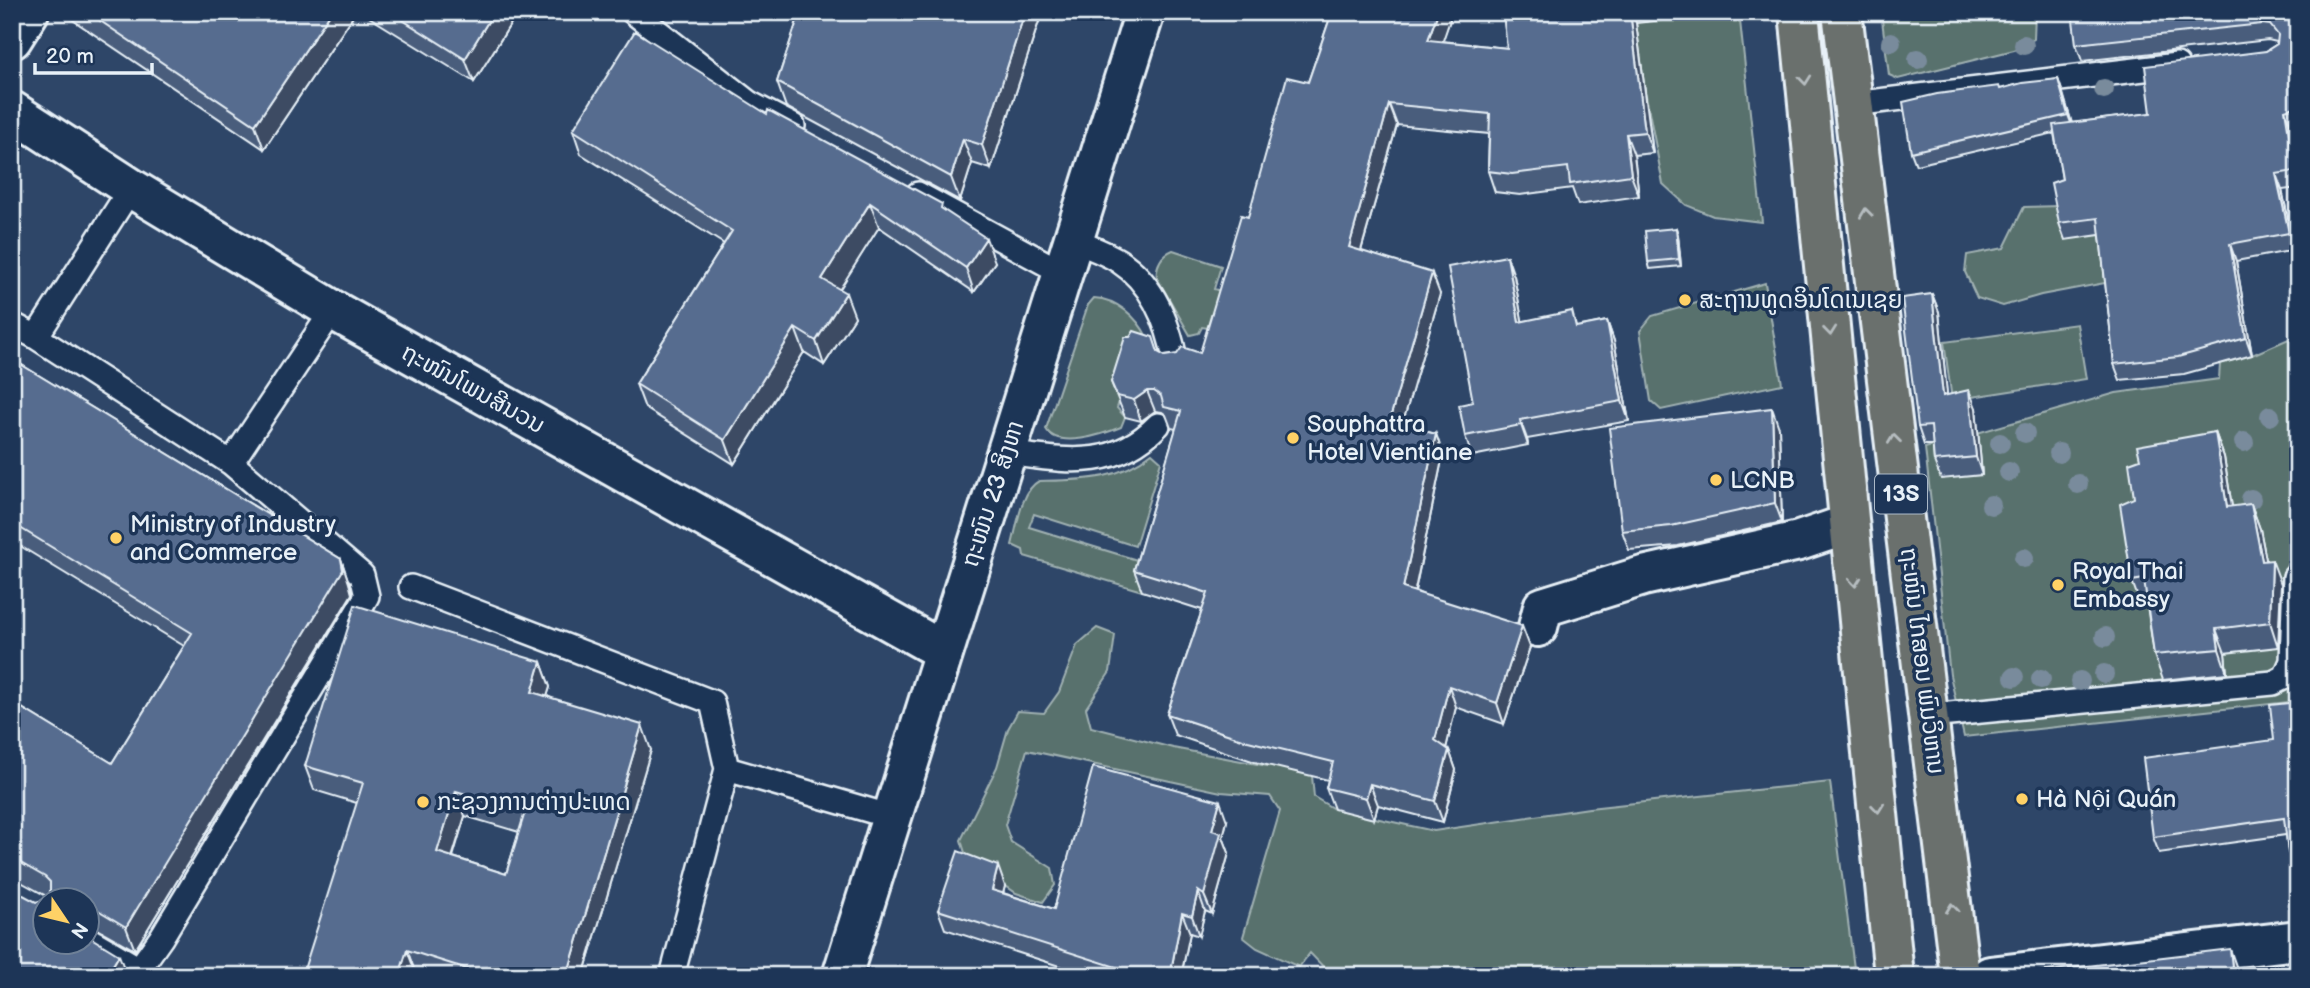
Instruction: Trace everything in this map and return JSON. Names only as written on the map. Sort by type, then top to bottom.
[{"type":"highway","name":"13S","points":[[1799,12],[1894,976]]},
{"type":"highway","name":"ຖະໜົນ ໄກສອນ ພົມວິຫານ","points":[[1842,12],[1960,976]]},
{"type":"highway","points":[[1813,158],[1858,149]]},
{"type":"street","points":[[12,39],[29,12]]},
{"type":"street","name":"ຖະໜົນ 23 ສິງຫາ","points":[[842,976],[1145,12]]},
{"type":"street","name":"ຖະໜົນໂພນສີນວນ","points":[[12,111],[131,188],[333,310],[943,651]]},
{"type":"street","points":[[1538,627],[1543,607],[1643,576],[1799,541],[1849,524]]},
{"type":"street","points":[[1990,976],[2298,940]]},
{"type":"lane","points":[[633,12],[749,103],[810,135]]},
{"type":"lane","points":[[1853,104],[2203,62]]},
{"type":"lane","points":[[894,181],[1068,257],[1118,260],[1142,279],[1170,332],[1176,364]]},
{"type":"lane","points":[[36,338],[131,188]]},
{"type":"lane","points":[[231,463],[333,310]]},
{"type":"lane","points":[[12,324],[231,463],[362,575],[367,596],[168,926],[139,969],[102,947]]},
{"type":"lane","points":[[1006,453],[1071,461],[1108,458],[1146,437],[1158,425]]},
{"type":"lane","points":[[1929,716],[2273,683],[2285,677],[2292,661],[2295,577],[2298,574]]},
{"type":"lane","points":[[411,587],[712,702],[727,769],[672,976]]},
{"type":"lane","points":[[727,769],[892,817]]},
{"type":"green space","points":[[1739,12],[1762,222],[1713,216],[1686,205],[1663,184],[1632,23]]},
{"type":"green space","points":[[1881,12],[2035,12],[2034,39],[2018,49],[1898,79],[1889,75]]},
{"type":"green space","points":[[2059,206],[2163,226],[2169,271],[2041,295],[2003,306],[1977,298],[1965,272],[1967,255],[2004,248],[2024,207]]},
{"type":"green space","points":[[1173,250],[1221,266],[1214,289],[1231,294],[1221,330],[1202,327],[1199,333],[1190,335],[1157,278],[1160,261]]},
{"type":"green space","points":[[1765,283],[1782,384],[1661,410],[1651,401],[1640,331],[1652,316]]},
{"type":"green space","points":[[1094,298],[1111,302],[1125,310],[1147,337],[1133,358],[1117,408],[1125,417],[1121,427],[1082,438],[1060,439],[1046,429],[1088,305]]},
{"type":"green space","points":[[2077,324],[2086,379],[1952,400],[1944,342]]},
{"type":"green space","points":[[2298,335],[2298,701],[1964,737],[1950,675],[1925,448],[2116,393],[2219,379],[2220,364],[2252,355]]},
{"type":"green space","points":[[1152,453],[1161,461],[1135,546],[1034,514],[1029,527],[1137,560],[1135,567],[1148,573],[1142,591],[1024,556],[1023,550],[1012,545],[1024,500],[1039,481],[1085,479],[1113,474]]},
{"type":"green space","points":[[1097,628],[1115,635],[1110,672],[1086,708],[1091,727],[1173,748],[1268,766],[1288,707],[1312,776],[1314,797],[1334,809],[1434,831],[1589,808],[1830,782],[1855,976],[1332,976],[1310,953],[1299,967],[1257,948],[1243,937],[1280,811],[1270,796],[1221,792],[1027,750],[1005,825],[1011,842],[1052,868],[1055,885],[1043,902],[1016,893],[967,859],[961,840],[997,767],[1008,729],[1018,711],[1044,713],[1059,692],[1077,645]]},
{"type":"building","points":[[87,12],[331,12],[255,125]]},
{"type":"building","points":[[390,12],[494,12],[465,59]]},
{"type":"building","points":[[800,12],[1025,12],[982,145],[963,139],[951,177],[777,82]]},
{"type":"building","points":[[1332,12],[1438,12],[1428,40],[1507,48],[1503,12],[1630,12],[1645,132],[1626,134],[1631,175],[1570,184],[1568,167],[1512,174],[1488,171],[1490,114],[1389,104],[1349,247],[1432,273],[1389,422],[1436,434],[1403,588],[1522,626],[1497,703],[1449,686],[1435,740],[1449,750],[1435,801],[1370,784],[1366,798],[1326,788],[1333,762],[1248,741],[1167,714],[1208,593],[1134,570],[1181,411],[1164,407],[1161,396],[1154,391],[1147,391],[1134,400],[1117,396],[1111,382],[1125,337],[1130,337],[1134,331],[1153,337],[1158,352],[1165,356],[1177,354],[1182,347],[1200,353],[1241,215],[1248,217],[1287,77],[1308,82]]},
{"type":"building","points":[[2072,12],[2298,12],[2298,106],[2285,110],[2295,171],[2276,174],[2289,233],[2230,244],[2246,338],[2178,357],[2114,364],[2098,218],[2059,223],[2051,183],[2062,179],[2053,125],[2151,113],[2145,66],[2266,51],[2277,44],[2278,35],[2270,25],[2262,24],[2076,44]]},
{"type":"building","points":[[635,31],[767,114],[768,110],[942,204],[941,208],[986,238],[966,268],[870,203],[822,279],[846,293],[816,341],[795,328],[725,440],[636,384],[732,231],[573,130]]},
{"type":"building","points":[[2058,79],[2068,115],[1911,152],[1903,102],[1937,94],[1999,86],[2000,89],[2022,83]]},
{"type":"building","points":[[1676,228],[1679,259],[1648,262],[1645,231]]},
{"type":"building","points":[[1507,256],[1519,322],[1572,311],[1576,327],[1607,321],[1622,401],[1520,420],[1521,425],[1465,436],[1459,405],[1473,402],[1448,267]]},
{"type":"building","points":[[1932,294],[1943,396],[1969,390],[1976,457],[1934,461],[1931,426],[1918,427],[1902,298]]},
{"type":"building","points":[[12,359],[341,559],[343,570],[126,927],[102,912],[102,886],[50,886],[45,877],[12,858],[12,702],[112,763],[192,633],[12,523]]},
{"type":"building","points":[[1772,408],[1775,503],[1671,526],[1622,531],[1609,428]]},
{"type":"building","points":[[2215,432],[2227,507],[2251,504],[2262,561],[2272,560],[2270,622],[2216,629],[2219,649],[2154,655],[2144,579],[2132,581],[2120,504],[2134,498],[2129,463],[2140,459],[2137,446]]},
{"type":"building","points":[[355,605],[541,662],[532,692],[642,725],[567,976],[476,976],[477,972],[407,950],[399,976],[302,976],[363,783],[305,766]],"holes":[[[456,791],[525,812],[506,874],[437,852]]]},
{"type":"building","points":[[2298,702],[2298,851],[2288,852],[2284,818],[2153,837],[2143,758],[2274,740],[2270,705]]},
{"type":"building","points":[[1093,767],[1220,801],[1212,830],[1221,833],[1204,895],[1198,891],[1192,916],[1182,913],[1170,976],[1144,976],[938,910],[958,851],[998,866],[992,890],[1054,909]]},
{"type":"building","points":[[12,889],[32,900],[32,956],[102,956],[102,945],[119,955],[109,972],[116,976],[12,976]]},
{"type":"building","points":[[2230,949],[2233,976],[2029,976],[2029,973]]},
{"type":"building","points":[[2298,967],[2298,976],[2266,976],[2266,971]]},
{"type":"place","name":"ສະຖານທູດອິນໂດເນເຊຍ","points":[[1685,300]]},
{"type":"place","name":"Souphattra Hotel Vientiane","points":[[1293,438]]},
{"type":"place","name":"LCNB","points":[[1716,480]]},
{"type":"place","name":"Ministry of Industry and Commerce","points":[[116,538]]},
{"type":"place","name":"Royal Thai Embassy","points":[[2058,585]]},
{"type":"place","name":"Hà Nội Quán","points":[[2022,799]]},
{"type":"place","name":"ກະຊວງການຕ່າງປະເທດ","points":[[423,802]]}]
